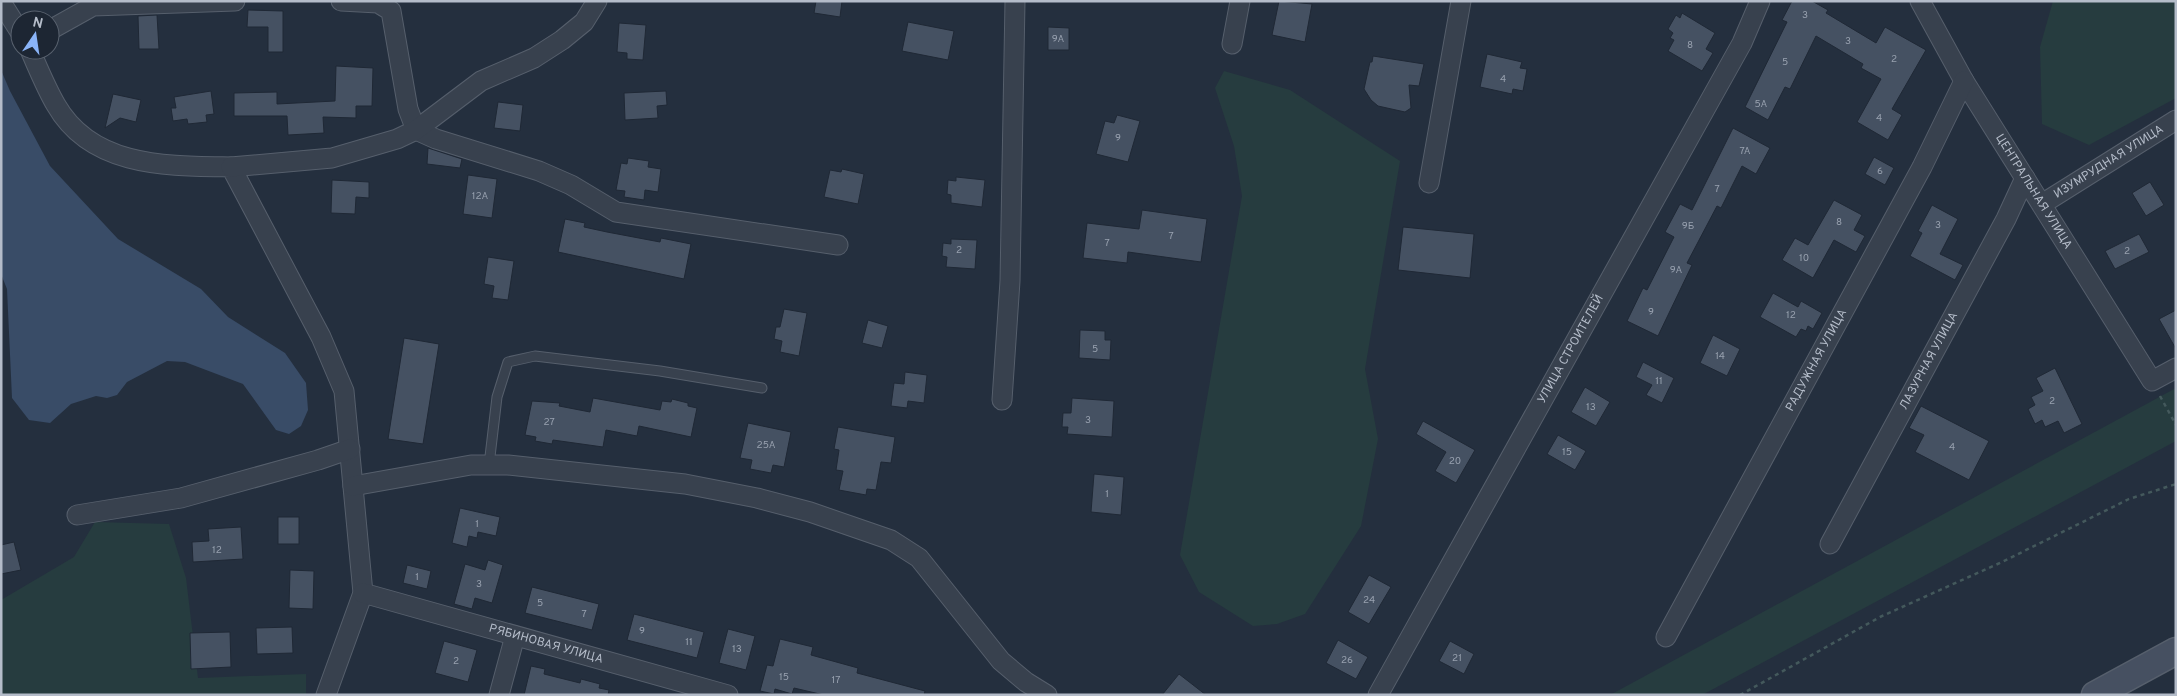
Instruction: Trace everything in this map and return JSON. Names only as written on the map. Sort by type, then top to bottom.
[{"type":"main road","points":[[2095,695],[2176,651]]},
{"type":"street","points":[[60,24],[93,6],[235,1]]},
{"type":"street","points":[[341,1],[378,3],[392,11],[408,109],[416,130],[436,139],[538,171],[571,185],[616,212],[838,245]]},
{"type":"street","points":[[35,60],[56,106],[74,130],[95,145],[139,162],[179,166],[231,167],[332,158],[397,139],[416,130],[481,81],[534,58],[562,40],[584,22],[597,1]]},
{"type":"street","points":[[1002,400],[1010,280],[1016,1]]},
{"type":"street","points":[[1232,44],[1240,1]]},
{"type":"street","points":[[1429,183],[1461,1]]},
{"type":"street","name":"УЛИЦА СТРОИТЕЛЕЙ","points":[[1378,695],[1742,44],[1760,1]]},
{"type":"street","name":"ЦЕНТРАЛЬНАЯ УЛИЦА","points":[[1920,1],[1964,80],[2152,381]]},
{"type":"street","points":[[1,2],[10,16]]},
{"type":"street","name":"РАДУЖНАЯ УЛИЦА","points":[[1666,637],[1922,167],[1964,80]]},
{"type":"street","name":"ИЗУМРУДНАЯ УЛИЦА","points":[[2042,204],[2176,120]]},
{"type":"street","points":[[231,167],[321,337],[344,391],[363,593],[326,695]]},
{"type":"street","name":"ЛАЗУРНАЯ УЛИЦА","points":[[1830,544],[2006,219],[2025,178]]},
{"type":"street","points":[[2152,381],[2176,368]]},
{"type":"street","points":[[77,515],[181,498],[318,460],[350,449]]},
{"type":"street","points":[[353,486],[471,465],[489,465],[685,484],[757,498],[810,512],[891,540],[919,558],[1001,661],[1026,682],[1047,695]]},
{"type":"street","name":"РЯБИНОВАЯ УЛИЦА","points":[[363,593],[728,695]]},
{"type":"street","points":[[499,695],[515,636]]},
{"type":"lane","points":[[489,465],[497,397],[508,362],[535,356],[660,371],[762,388]]},
{"type":"path","points":[[2152,381],[2176,425]]},
{"type":"path","points":[[1740,695],[1880,617],[2002,562],[2129,499],[2176,484]]},
{"type":"green space","points":[[2053,1],[2176,1],[2176,98],[2089,145],[2042,124],[2040,47]]},
{"type":"green space","points":[[1224,71],[1290,90],[1400,161],[1365,369],[1378,439],[1361,526],[1305,614],[1277,624],[1253,626],[1199,592],[1180,555],[1242,196],[1234,146],[1215,88]]},
{"type":"green space","points":[[2176,388],[2176,441],[1702,695],[1610,695]]},
{"type":"green space","points":[[95,522],[169,524],[186,578],[198,678],[306,674],[306,695],[1,695],[1,600],[74,557]]},
{"type":"water","points":[[1,70],[10,91],[50,166],[118,239],[201,289],[228,317],[285,353],[306,383],[308,410],[301,426],[289,434],[276,430],[243,384],[185,362],[167,361],[127,382],[117,395],[107,398],[96,396],[71,404],[50,423],[29,420],[12,398],[7,289],[1,274]]},
{"type":"building","points":[[816,1],[842,1],[840,17],[814,13]]},
{"type":"building","points":[[1279,1],[1312,4],[1305,42],[1272,35]]},
{"type":"building","points":[[1792,1],[1812,1],[1828,10],[1826,13],[1876,43],[1885,27],[1926,50],[1892,109],[1902,115],[1888,140],[1857,122],[1881,79],[1861,68],[1863,64],[1816,36],[1790,89],[1785,87],[1768,120],[1745,107],[1787,22],[1782,20]]},
{"type":"building","points":[[248,10],[283,11],[283,52],[268,52],[268,27],[247,27]]},
{"type":"building","points":[[1682,13],[1715,33],[1706,49],[1713,53],[1702,71],[1668,51],[1674,40],[1670,38],[1673,33],[1668,29],[1676,15],[1680,18]]},
{"type":"building","points":[[157,15],[159,49],[139,49],[138,16]]},
{"type":"building","points":[[908,22],[954,31],[948,60],[902,51]]},
{"type":"building","points":[[619,23],[646,25],[643,60],[627,59],[627,53],[617,52]]},
{"type":"building","points":[[1048,27],[1069,28],[1069,50],[1048,50]]},
{"type":"building","points":[[1487,54],[1522,62],[1520,68],[1527,69],[1523,91],[1513,89],[1512,94],[1480,87]]},
{"type":"building","points":[[1373,56],[1424,64],[1419,86],[1409,85],[1411,108],[1405,112],[1378,106],[1371,100],[1364,89]]},
{"type":"building","points":[[336,66],[373,68],[372,106],[356,106],[356,118],[323,117],[324,133],[288,135],[287,116],[234,116],[234,93],[277,92],[277,104],[335,101]]},
{"type":"building","points":[[211,91],[214,114],[206,115],[207,122],[188,124],[187,119],[173,121],[171,108],[176,108],[174,97]]},
{"type":"building","points":[[666,91],[667,105],[657,106],[658,118],[625,120],[624,93]]},
{"type":"building","points":[[113,94],[141,100],[136,122],[120,118],[105,128]]},
{"type":"building","points":[[498,102],[523,105],[520,131],[494,128]]},
{"type":"building","points":[[1117,115],[1140,121],[1128,162],[1096,154],[1105,121],[1114,123]]},
{"type":"building","points":[[1733,128],[1770,148],[1756,174],[1742,166],[1721,208],[1717,206],[1687,263],[1692,265],[1658,336],[1627,321],[1643,288],[1647,290],[1674,237],[1665,232],[1680,204],[1692,210]]},
{"type":"building","points":[[428,148],[462,159],[460,168],[427,164]]},
{"type":"building","points":[[1874,157],[1894,168],[1885,185],[1865,174]]},
{"type":"building","points":[[628,158],[649,161],[648,167],[661,169],[658,192],[645,190],[644,200],[624,197],[625,191],[616,190],[621,163],[627,164]]},
{"type":"building","points":[[842,169],[864,174],[858,204],[824,197],[830,170],[841,172]]},
{"type":"building","points":[[468,175],[497,179],[492,218],[463,214]]},
{"type":"building","points":[[956,177],[985,180],[982,207],[951,203],[951,195],[947,194],[948,180],[956,181]]},
{"type":"building","points":[[332,180],[369,182],[369,198],[356,197],[355,214],[331,213]]},
{"type":"building","points":[[2150,182],[2164,205],[2146,216],[2132,193]]},
{"type":"building","points":[[1834,200],[1862,215],[1854,230],[1865,236],[1856,252],[1834,240],[1813,278],[1782,260],[1795,238],[1808,245]]},
{"type":"building","points":[[1932,205],[1958,219],[1940,254],[1963,265],[1955,280],[1910,256],[1922,233],[1918,231]]},
{"type":"building","points":[[1142,210],[1207,219],[1201,262],[1128,252],[1127,263],[1083,258],[1087,223],[1139,229]]},
{"type":"building","points":[[565,219],[585,223],[584,227],[607,232],[660,242],[661,238],[691,244],[684,279],[558,252]]},
{"type":"building","points":[[1403,227],[1474,234],[1470,278],[1398,270]]},
{"type":"building","points":[[2139,234],[2149,252],[2115,269],[2105,251]]},
{"type":"building","points":[[951,239],[977,240],[975,269],[946,267],[947,257],[942,256],[943,243],[951,244]]},
{"type":"building","points":[[488,257],[514,261],[508,300],[492,298],[494,286],[484,284]]},
{"type":"building","points":[[1773,293],[1798,307],[1801,301],[1822,313],[1813,329],[1808,326],[1806,331],[1801,329],[1796,337],[1760,317]]},
{"type":"building","points":[[784,309],[807,313],[799,356],[780,352],[782,341],[774,339],[776,327],[780,327]]},
{"type":"building","points":[[2176,310],[2176,349],[2159,319]]},
{"type":"building","points":[[868,320],[888,326],[882,348],[862,343]]},
{"type":"building","points":[[1080,330],[1105,331],[1105,340],[1111,340],[1110,360],[1079,358]]},
{"type":"building","points":[[1713,335],[1740,349],[1727,376],[1700,363]]},
{"type":"building","points":[[404,338],[439,344],[423,444],[388,439]]},
{"type":"building","points":[[1643,362],[1674,378],[1662,403],[1646,395],[1652,385],[1636,377]]},
{"type":"building","points":[[2055,368],[2082,424],[2064,433],[2058,421],[2045,427],[2042,420],[2035,424],[2028,409],[2035,405],[2031,397],[2043,391],[2036,378]]},
{"type":"building","points":[[905,372],[927,375],[924,403],[908,401],[907,408],[891,406],[894,383],[904,384]]},
{"type":"building","points":[[1585,387],[1610,402],[1596,426],[1571,412]]},
{"type":"building","points":[[593,398],[660,410],[662,401],[671,402],[672,399],[688,403],[688,406],[697,408],[691,437],[639,426],[637,436],[606,430],[603,447],[553,440],[552,444],[535,441],[536,437],[525,435],[532,401],[560,403],[559,406],[590,412]]},
{"type":"building","points":[[1072,398],[1114,401],[1112,437],[1067,434],[1068,427],[1062,427],[1063,413],[1071,413]]},
{"type":"building","points":[[1921,406],[1989,441],[1969,480],[1915,452],[1924,435],[1909,428]]},
{"type":"building","points":[[1423,421],[1475,450],[1456,483],[1435,471],[1446,452],[1416,434]]},
{"type":"building","points":[[748,423],[791,432],[784,467],[773,465],[771,473],[750,469],[752,460],[740,458]]},
{"type":"building","points":[[838,427],[895,437],[891,463],[881,462],[876,490],[867,489],[866,495],[839,490],[843,471],[836,470],[839,450],[834,449]]},
{"type":"building","points":[[1558,435],[1586,451],[1575,470],[1547,454]]},
{"type":"building","points":[[1094,474],[1124,477],[1121,515],[1091,512]]},
{"type":"building","points":[[460,508],[500,517],[496,536],[478,532],[477,538],[469,536],[467,547],[452,543]]},
{"type":"building","points":[[278,517],[299,517],[299,544],[278,544]]},
{"type":"building","points":[[241,527],[243,559],[193,562],[192,542],[209,541],[208,529]]},
{"type":"building","points":[[14,542],[21,570],[1,574],[1,545]]},
{"type":"building","points":[[488,560],[503,565],[492,603],[475,598],[472,609],[454,604],[465,564],[485,570]]},
{"type":"building","points":[[407,565],[431,571],[427,589],[403,583]]},
{"type":"building","points":[[290,570],[314,571],[313,609],[289,608]]},
{"type":"building","points":[[1369,575],[1391,587],[1369,624],[1348,612]]},
{"type":"building","points":[[532,587],[599,604],[592,630],[525,613]]},
{"type":"building","points":[[634,614],[704,632],[697,658],[627,640]]},
{"type":"building","points":[[292,627],[293,653],[257,654],[256,628]]},
{"type":"building","points":[[728,629],[755,636],[746,670],[719,663]]},
{"type":"building","points":[[230,632],[231,667],[191,669],[190,633]]},
{"type":"building","points":[[780,639],[813,647],[811,655],[858,668],[857,673],[925,691],[924,695],[824,695],[794,688],[792,694],[775,689],[774,694],[760,691],[767,665],[773,666]]},
{"type":"building","points":[[1338,640],[1368,657],[1356,679],[1326,663]]},
{"type":"building","points":[[444,641],[477,650],[468,682],[435,673]]},
{"type":"building","points":[[1450,641],[1474,654],[1464,674],[1439,661]]},
{"type":"building","points":[[531,666],[545,669],[544,674],[580,683],[581,679],[600,684],[599,688],[609,690],[608,695],[524,695]]},
{"type":"building","points":[[1179,674],[1206,695],[1162,695]]}]
